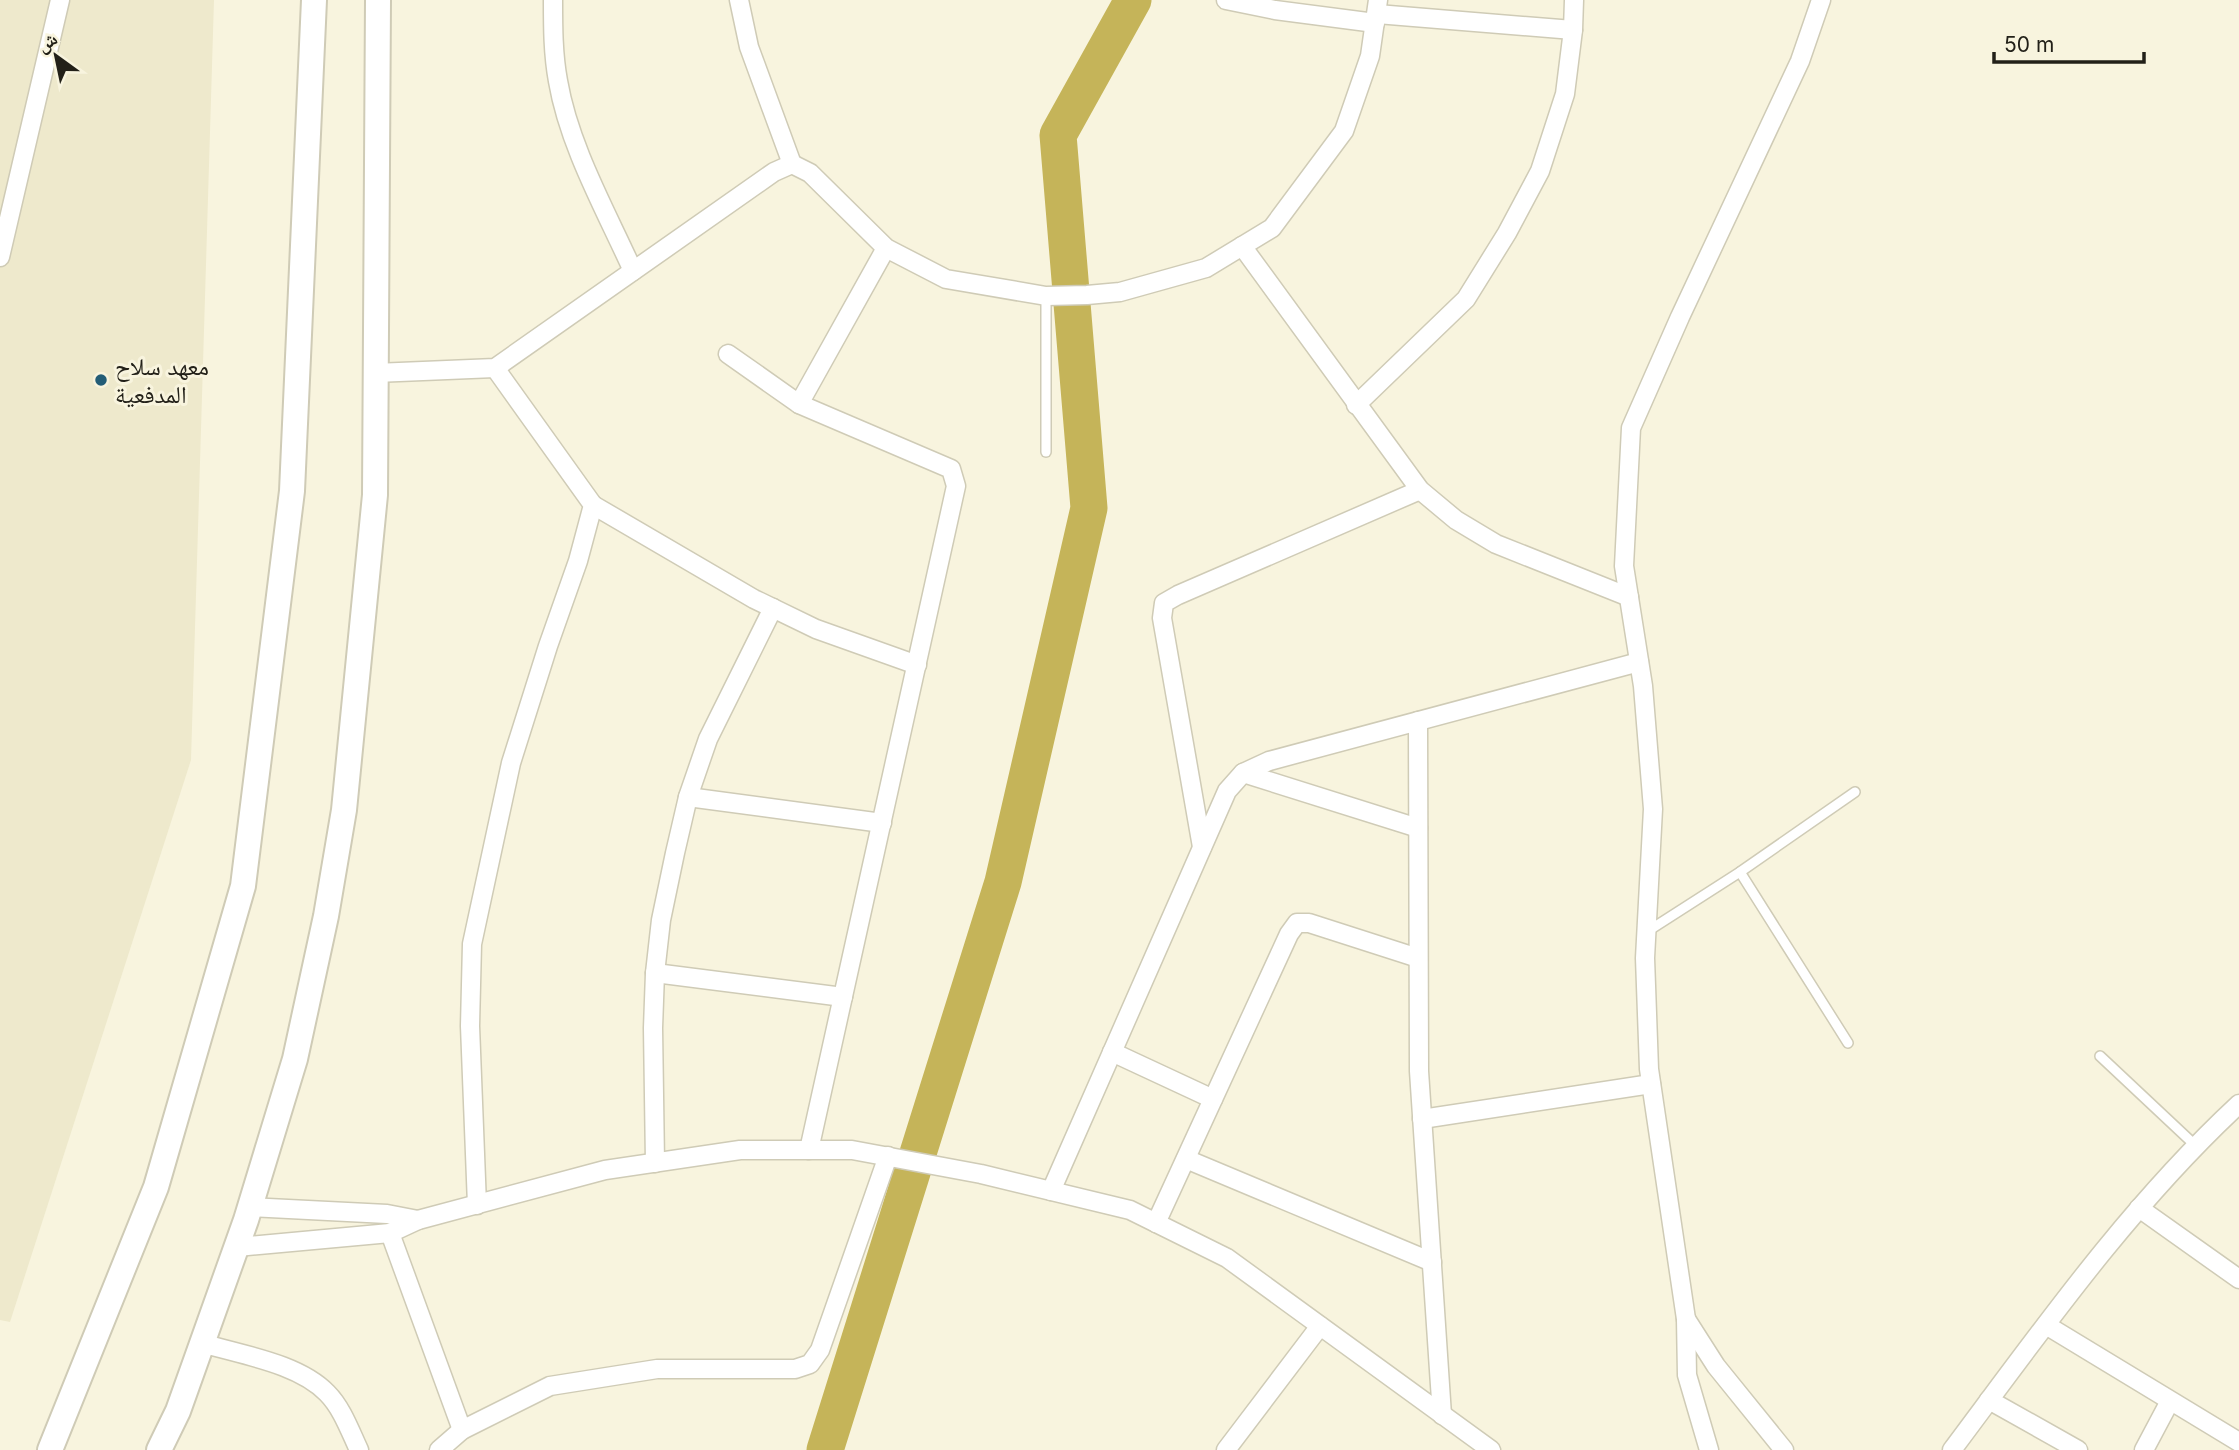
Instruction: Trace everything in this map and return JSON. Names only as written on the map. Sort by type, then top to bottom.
[{"type":"street","points":[[0,257],[60,0]]},
{"type":"street","points":[[50,1450],[156,1187],[243,887],[292,491],[314,0]]},
{"type":"street","points":[[159,1450],[178,1410],[237,1247],[295,1059],[326,916],[344,810],[375,495],[378,0]]},
{"type":"street","points":[[553,0],[553,35],[558,81],[570,130],[633,271]]},
{"type":"street","points":[[739,0],[749,47],[792,164],[810,173],[886,248],[946,278],[1055,296],[1120,292],[1206,268],[1272,228],[1344,131],[1370,56],[1377,12]]},
{"type":"street","points":[[1226,0],[1275,10],[1377,12],[1573,30]]},
{"type":"street","points":[[1356,405],[1466,299],[1507,233],[1540,171],[1565,94],[1574,0]]},
{"type":"street","points":[[1709,1450],[1687,1375],[1686,1319],[1651,1084],[1646,932],[1653,809],[1639,662],[1624,566],[1631,428],[1800,61],[1821,0]]},
{"type":"street","points":[[374,373],[495,368],[774,172],[792,164]]},
{"type":"street","points":[[1242,246],[1420,490],[1457,520],[1496,544],[1629,597]]},
{"type":"street","points":[[799,404],[886,248]]},
{"type":"street","points":[[728,354],[799,404],[951,469],[957,486],[809,1150]]},
{"type":"street","points":[[495,368],[593,505],[773,608],[816,629],[917,665]]},
{"type":"street","points":[[1202,847],[1162,618],[1164,603],[1420,490]]},
{"type":"street","points":[[477,1205],[470,1026],[472,944],[511,764],[578,561],[593,505]]},
{"type":"street","points":[[656,1163],[653,1028],[655,973],[662,920],[688,797],[708,739],[773,608]]},
{"type":"street","points":[[1051,1191],[1227,791],[1243,773],[1269,761],[1639,662]]},
{"type":"street","points":[[1418,721],[1419,1071],[1442,1415]]},
{"type":"street","points":[[1243,773],[1418,828]]},
{"type":"street","points":[[688,797],[881,823]]},
{"type":"street","points":[[1156,1223],[1289,933],[1297,923],[1309,923],[1418,958]]},
{"type":"street","points":[[655,973],[843,997]]},
{"type":"street","points":[[1112,1052],[1213,1100]]},
{"type":"street","points":[[1422,1119],[1651,1084]]},
{"type":"street","points":[[1952,1450],[2139,1208],[2239,1104]]},
{"type":"street","points":[[237,1247],[390,1233],[418,1220],[605,1170],[740,1150],[852,1150],[1129,1210],[1227,1258],[1491,1450]]},
{"type":"street","points":[[439,1450],[462,1430],[550,1386],[657,1369],[795,1370],[810,1364],[820,1350],[888,1156]]},
{"type":"street","points":[[1186,1158],[1432,1262]]},
{"type":"street","points":[[250,1208],[387,1214],[418,1220]]},
{"type":"street","points":[[2139,1208],[2239,1279]]},
{"type":"street","points":[[390,1233],[462,1430]]},
{"type":"street","points":[[1686,1319],[1716,1366],[1784,1450]]},
{"type":"street","points":[[2046,1325],[2239,1442]]},
{"type":"street","points":[[1226,1450],[1320,1326]]},
{"type":"street","points":[[202,1343],[307,1376],[328,1394],[359,1450]]},
{"type":"street","points":[[1989,1400],[2078,1450]]},
{"type":"street","points":[[2144,1450],[2170,1401]]},
{"type":"lane","points":[[1046,452],[1055,296]]},
{"type":"lane","points":[[1646,932],[1740,872],[1855,792]]},
{"type":"lane","points":[[1740,872],[1848,1043]]},
{"type":"lane","points":[[2099,1056],[2197,1147]]},
{"type":"shaded area","name":"معهد سلاح المدفعية","points":[[0,0],[214,0],[191,760],[10,1322],[0,1320]]},
{"type":"waterway","points":[[825,1450],[1003,882],[1089,508],[1058,135],[1133,0]]},
{"type":"place","name":"معهد سلاح المدفعية","points":[[101,380]]}]
